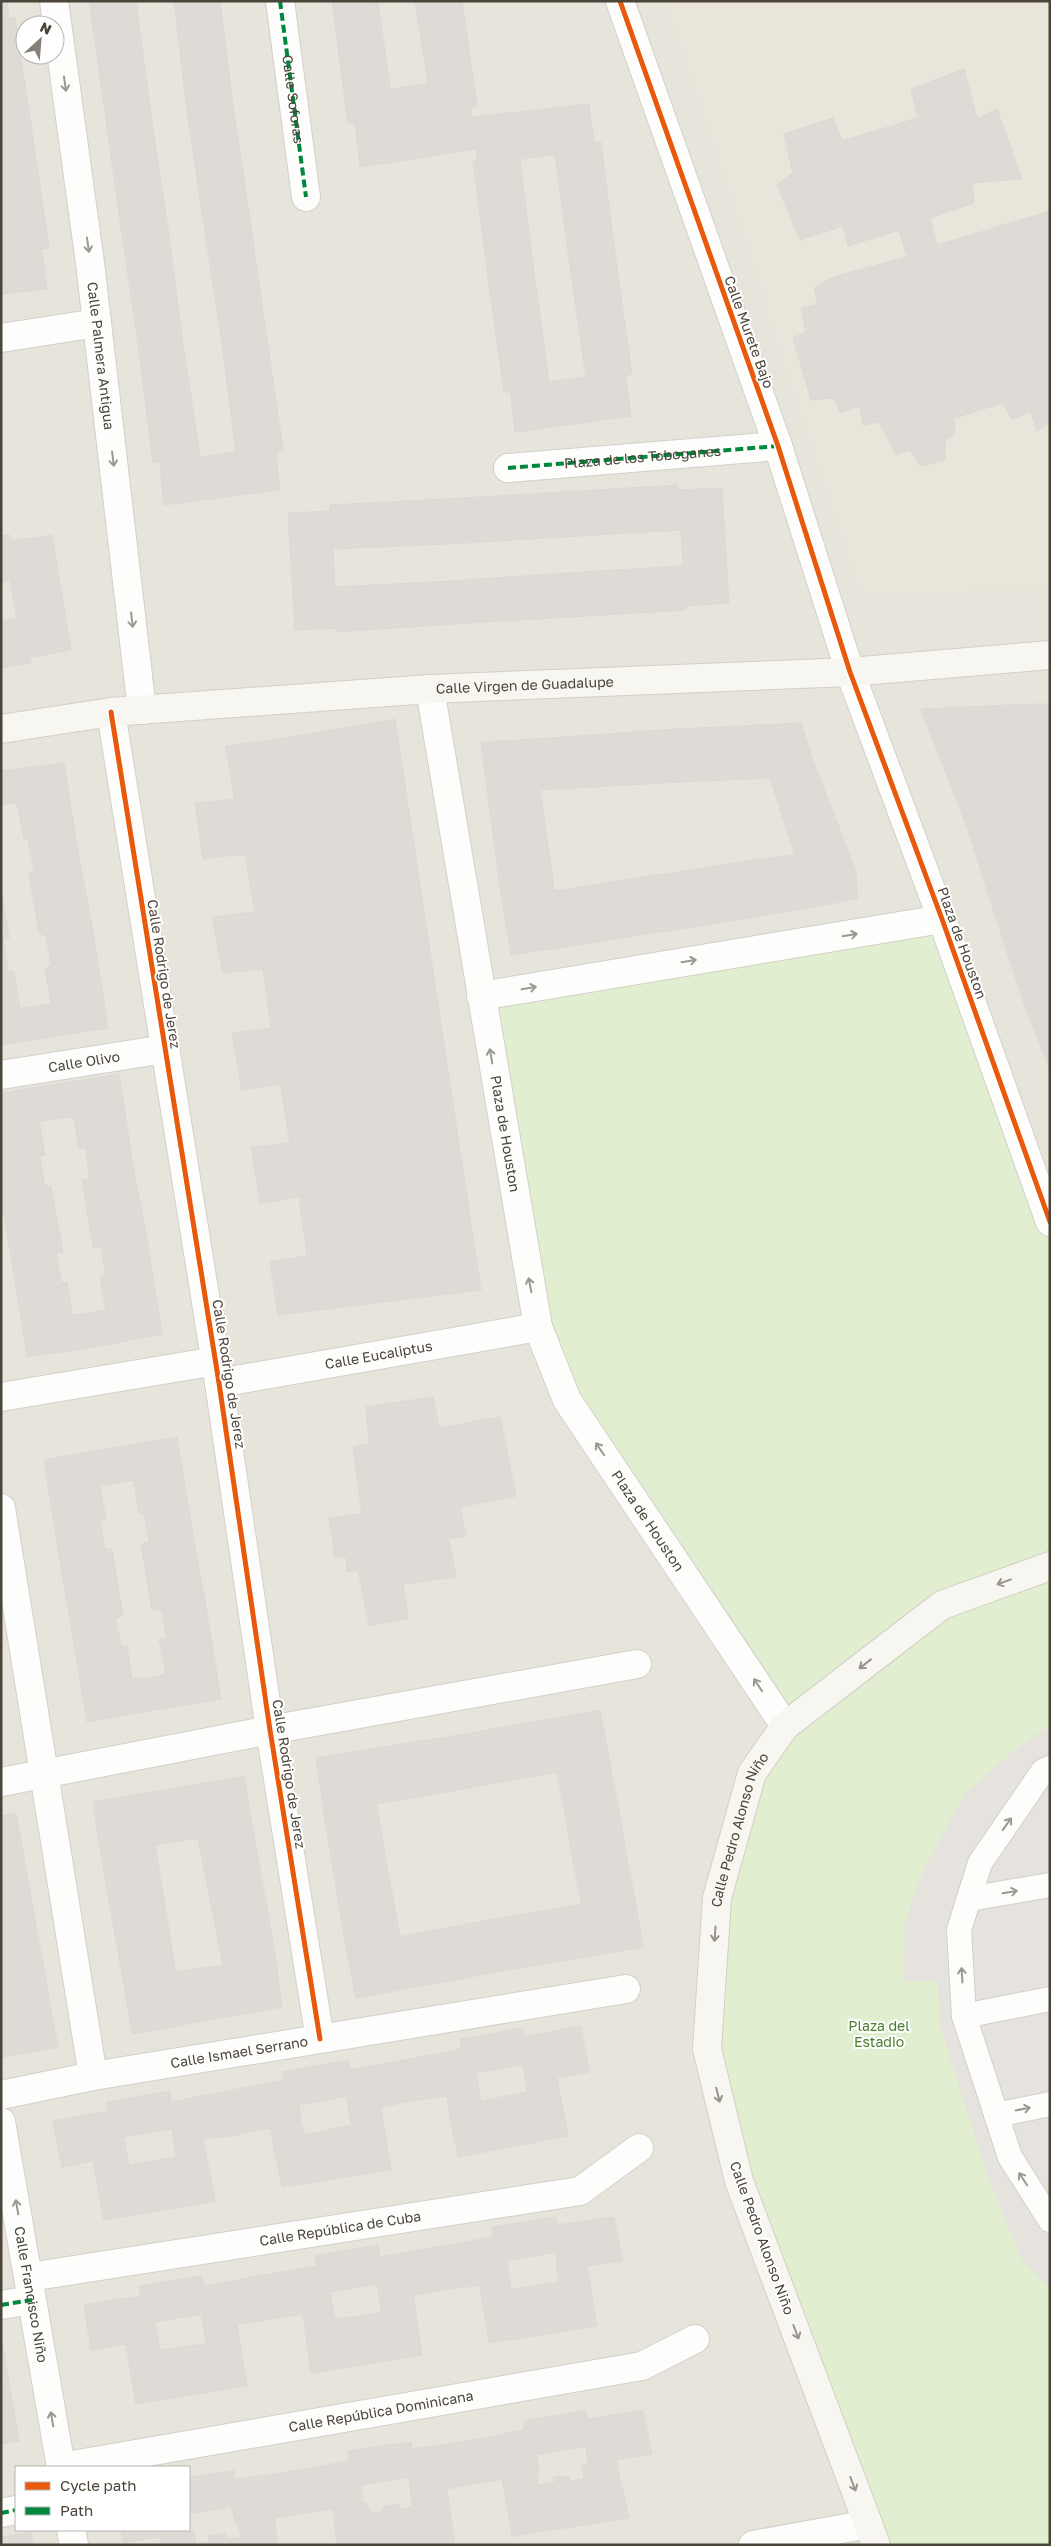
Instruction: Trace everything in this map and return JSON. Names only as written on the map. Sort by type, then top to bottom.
[{"type":"street","name":"Calle Palmera Antigua","points":[[54,1],[97,323],[142,710]]},
{"type":"street","name":"Calle Soforas","points":[[280,1],[306,197]]},
{"type":"street","name":"Calle Murete Bajo","points":[[620,1],[778,446],[850,672]]},
{"type":"street","points":[[1,338],[97,323]]},
{"type":"street","name":"Plaza de los Toboganes","points":[[508,468],[778,446]]},
{"type":"street","name":"Calle Virgen de Guadalupe","points":[[1,729],[111,712],[430,689],[850,672],[1050,655]]},
{"type":"street","name":"Plaza de Houston","points":[[850,672],[942,920],[1050,1222]]},
{"type":"street","name":"Plaza de Houston","points":[[430,689],[538,1327],[567,1400],[786,1726]]},
{"type":"street","name":"Calle Rodrigo de Jerez","points":[[111,712],[218,1372],[270,1730],[320,2039]]},
{"type":"street","name":"Plaza de Houston","points":[[481,996],[942,920]]},
{"type":"street","name":"Calle Olivo","points":[[1,1074],[165,1049]]},
{"type":"street","name":"Calle Eucaliptus","points":[[1,1397],[218,1372],[538,1327]]},
{"type":"street","points":[[1,1508],[46,1775],[93,2076]]},
{"type":"street","points":[[786,1726],[942,1605],[1050,1566]]},
{"type":"street","points":[[1,1782],[46,1775],[270,1730],[637,1664]]},
{"type":"street","name":"Calle Pedro Alonso Niño","points":[[786,1726],[752,1773],[717,1898],[707,2049],[739,2181],[872,2535]]},
{"type":"street","name":"Calle Ismael Serrano","points":[[1,2094],[93,2076],[626,1989]]},
{"type":"street","name":"Calle Francisco Niño","points":[[1,2122],[31,2288],[60,2466]]},
{"type":"street","name":"Calle República de Cuba","points":[[1,2305],[31,2288],[580,2191],[638,2148]]},
{"type":"street","name":"Calle República Dominicana","points":[[66,2466],[642,2366],[695,2339]]},
{"type":"street","points":[[1,2513],[15,2510]]},
{"type":"street","points":[[71,2531],[74,2545]]},
{"type":"street","points":[[753,2545],[872,2535]]},
{"type":"lane","points":[[1047,2211],[1010,2157],[964,2016],[959,1930],[980,1863],[1043,1771],[1050,1768]]},
{"type":"lane","points":[[969,1899],[1050,1885]]},
{"type":"lane","points":[[964,2016],[1050,1999]]},
{"type":"lane","points":[[996,2115],[1050,2104]]},
{"type":"shaded area","points":[[1,1],[1050,1],[1050,2545],[1,2545]]},
{"type":"shaded area","points":[[666,1],[1050,1],[1050,589],[859,595]]},
{"type":"shaded area","points":[[1050,1725],[1050,2288],[1021,2258],[987,2174],[940,2026],[938,1981],[903,1982],[905,1922],[924,1869],[964,1795],[1017,1748]]},
{"type":"green space","name":"Plaza del Estadio","points":[[942,919],[1050,1222],[1050,2545],[876,2545],[707,2049],[717,1898],[785,1726],[567,1400],[481,996]]},
{"type":"building","points":[[1,1],[7,1],[9,18],[1,19]]},
{"type":"building","points":[[89,1],[123,1],[90,6]]},
{"type":"building","points":[[136,1],[151,115],[106,120],[90,6]]},
{"type":"building","points":[[174,1],[220,1],[233,106],[187,110]]},
{"type":"building","points":[[332,1],[378,1],[378,3],[333,9]]},
{"type":"building","points":[[415,1],[462,1],[477,106],[471,108],[470,104],[432,108]]},
{"type":"building","points":[[378,3],[394,115],[355,120],[355,124],[348,123],[333,9]]},
{"type":"building","points":[[15,17],[15,65],[22,65],[32,132],[1,135],[1,19]]},
{"type":"building","points":[[964,69],[977,119],[997,109],[1022,179],[972,183],[974,203],[930,218],[937,245],[1050,211],[1050,422],[1037,431],[1031,412],[1012,419],[1003,403],[954,418],[955,433],[945,441],[945,460],[920,466],[910,450],[896,455],[879,422],[863,425],[860,406],[840,413],[834,398],[811,400],[793,338],[806,332],[801,308],[818,304],[814,288],[833,277],[907,257],[899,230],[848,246],[843,226],[800,240],[777,185],[793,173],[784,134],[833,118],[842,141],[918,118],[911,89]]},
{"type":"building","points":[[428,83],[432,108],[470,104],[476,149],[360,167],[355,120],[394,115],[391,89]]},
{"type":"building","points":[[589,104],[595,149],[478,165],[472,117]]},
{"type":"building","points":[[233,106],[250,220],[204,226],[187,110]]},
{"type":"building","points":[[151,115],[168,229],[122,234],[106,120]]},
{"type":"building","points":[[32,132],[49,248],[42,249],[41,242],[3,248],[1,135]]},
{"type":"building","points":[[601,142],[616,261],[570,266],[555,155],[595,149],[594,143]]},
{"type":"building","points":[[520,159],[534,272],[488,277],[473,161],[478,161],[478,165]]},
{"type":"building","points":[[250,220],[266,332],[221,337],[204,226]]},
{"type":"building","points":[[168,229],[183,344],[139,351],[122,234]]},
{"type":"building","points":[[41,242],[47,289],[1,294],[1,248]]},
{"type":"building","points":[[616,261],[632,374],[626,376],[625,372],[586,377],[570,266]]},
{"type":"building","points":[[534,272],[549,382],[510,387],[510,392],[504,392],[488,277]]},
{"type":"building","points":[[266,332],[283,450],[275,453],[275,446],[236,451],[221,337]]},
{"type":"building","points":[[183,344],[200,456],[153,463],[139,351]]},
{"type":"building","points":[[625,372],[631,416],[515,432],[510,387]]},
{"type":"building","points":[[275,446],[280,490],[164,505],[160,463]]},
{"type":"building","points":[[678,485],[680,530],[563,537],[562,492]]},
{"type":"building","points":[[722,488],[729,603],[686,606],[678,490]]},
{"type":"building","points":[[562,492],[563,537],[448,544],[446,499]]},
{"type":"building","points":[[446,499],[448,544],[333,549],[330,505]]},
{"type":"building","points":[[331,511],[337,628],[295,630],[288,513]]},
{"type":"building","points":[[10,535],[18,579],[1,582],[1,536]]},
{"type":"building","points":[[52,535],[71,650],[31,657],[24,617],[17,619],[10,581],[18,579],[11,541]]},
{"type":"building","points":[[683,566],[686,610],[570,617],[567,573]]},
{"type":"building","points":[[567,573],[570,617],[453,624],[452,581]]},
{"type":"building","points":[[452,581],[453,624],[337,632],[335,587]]},
{"type":"building","points":[[24,617],[31,663],[1,668],[1,622]]},
{"type":"building","points":[[1031,704],[1050,704],[1050,764]]},
{"type":"building","points":[[1031,704],[1050,764],[1030,774],[1039,805],[968,830],[921,709]]},
{"type":"building","points":[[395,719],[481,1290],[376,1303],[372,1278],[447,1266],[439,1213],[370,1222],[368,1207],[361,1208],[354,1163],[430,1150],[421,1097],[353,1106],[351,1093],[342,1095],[335,1047],[410,1038],[402,984],[334,992],[331,983],[323,983],[316,934],[391,923],[383,868],[313,879],[310,866],[304,867],[299,823],[374,810],[364,754],[295,765],[293,754],[286,755],[286,738]]},
{"type":"building","points":[[801,723],[813,761],[770,778],[680,782],[677,729]]},
{"type":"building","points":[[677,729],[680,782],[540,790],[537,739]]},
{"type":"building","points":[[286,738],[286,755],[293,754],[295,765],[364,754],[374,810],[299,823],[302,847],[203,859],[195,803],[235,799],[225,746]]},
{"type":"building","points":[[537,739],[540,790],[552,873],[499,881],[481,742]]},
{"type":"building","points":[[813,761],[856,871],[857,899],[762,916],[755,860],[795,855],[770,778]]},
{"type":"building","points":[[64,763],[79,858],[51,863],[47,837],[24,839],[17,803],[1,805],[1,771]]},
{"type":"building","points":[[1050,765],[1050,801],[1039,805],[1030,774]]},
{"type":"building","points":[[1050,801],[1050,923],[1003,940],[968,830]]},
{"type":"building","points":[[47,837],[51,863],[79,858],[93,931],[65,936],[69,963],[51,965],[46,936],[39,933],[29,874],[34,870],[28,838]]},
{"type":"building","points":[[302,847],[304,867],[310,866],[313,879],[383,868],[391,923],[316,934],[320,958],[263,969],[223,973],[212,917],[255,912],[245,854]]},
{"type":"building","points":[[755,860],[762,916],[615,939],[606,883]]},
{"type":"building","points":[[552,873],[554,891],[606,883],[615,939],[511,955],[499,881]]},
{"type":"building","points":[[1,890],[9,938],[3,939],[8,971],[1,973]]},
{"type":"building","points":[[1050,923],[1050,1004],[1027,1012],[1003,940]]},
{"type":"building","points":[[93,931],[108,1028],[39,1039],[32,1007],[51,1004],[45,969],[51,965],[69,963],[65,936]]},
{"type":"building","points":[[320,958],[323,983],[331,983],[334,992],[402,984],[410,1038],[335,1047],[339,1074],[242,1090],[232,1033],[271,1028],[263,969]]},
{"type":"building","points":[[14,972],[20,1008],[32,1007],[39,1039],[1,1045],[1,973]]},
{"type":"building","points":[[1050,1004],[1050,1070],[1027,1012]]},
{"type":"building","points":[[119,1074],[134,1172],[113,1175],[108,1142],[79,1149],[74,1117],[57,1118],[51,1085]]},
{"type":"building","points":[[339,1074],[342,1095],[351,1093],[353,1106],[421,1097],[430,1150],[354,1163],[357,1185],[260,1204],[251,1147],[290,1143],[280,1083]]},
{"type":"building","points":[[51,1085],[57,1118],[39,1121],[45,1155],[40,1156],[39,1153],[17,1157],[22,1190],[1,1194],[1,1093]]},
{"type":"building","points":[[108,1142],[113,1175],[134,1172],[147,1238],[125,1242],[128,1274],[106,1279],[101,1246],[93,1247],[82,1180],[90,1179],[85,1146]]},
{"type":"building","points":[[39,1153],[45,1186],[51,1186],[63,1252],[56,1253],[62,1286],[39,1290],[34,1257],[12,1261],[1,1194],[22,1190],[17,1157]]},
{"type":"building","points":[[357,1185],[361,1208],[368,1207],[370,1222],[439,1213],[447,1266],[372,1278],[376,1303],[278,1315],[270,1262],[307,1256],[299,1196]]},
{"type":"building","points":[[147,1238],[162,1334],[95,1347],[89,1313],[106,1310],[100,1277],[106,1275],[106,1279],[128,1274],[125,1242]]},
{"type":"building","points":[[34,1257],[39,1290],[62,1286],[61,1283],[67,1282],[72,1315],[89,1313],[95,1347],[27,1357],[12,1261]]},
{"type":"building","points":[[433,1397],[439,1428],[500,1417],[516,1496],[460,1507],[466,1536],[449,1539],[456,1577],[403,1584],[408,1618],[369,1626],[358,1570],[347,1572],[346,1556],[335,1558],[329,1518],[362,1514],[353,1447],[369,1443],[366,1407]]},
{"type":"building","points":[[177,1437],[193,1535],[172,1539],[167,1507],[144,1510],[145,1514],[139,1513],[134,1480],[117,1483],[112,1448]]},
{"type":"building","points":[[112,1448],[117,1483],[100,1485],[106,1520],[99,1521],[99,1517],[77,1521],[82,1553],[59,1556],[44,1460]]},
{"type":"building","points":[[167,1507],[172,1539],[193,1535],[205,1601],[183,1605],[189,1638],[167,1642],[162,1610],[152,1610],[141,1544],[149,1543],[144,1510]]},
{"type":"building","points":[[99,1517],[105,1549],[112,1549],[123,1616],[115,1618],[122,1650],[99,1653],[93,1621],[71,1625],[59,1556],[82,1553],[77,1521]]},
{"type":"building","points":[[205,1601],[221,1699],[154,1710],[149,1678],[166,1674],[159,1640],[166,1638],[167,1642],[189,1638],[183,1605]]},
{"type":"building","points":[[93,1621],[99,1653],[122,1650],[121,1646],[127,1645],[132,1679],[149,1678],[154,1710],[87,1722],[71,1625]]},
{"type":"building","points":[[600,1710],[610,1763],[468,1788],[459,1735]]},
{"type":"building","points":[[459,1735],[468,1788],[324,1813],[316,1758]]},
{"type":"building","points":[[610,1763],[634,1895],[581,1903],[557,1772]]},
{"type":"building","points":[[244,1776],[253,1829],[101,1854],[93,1802]]},
{"type":"building","points":[[376,1804],[400,1937],[346,1947],[324,1813]]},
{"type":"building","points":[[16,1813],[25,1864],[1,1867],[1,1816]]},
{"type":"building","points":[[253,1829],[276,1960],[224,1970],[198,1838]]},
{"type":"building","points":[[155,1845],[177,1979],[124,1986],[101,1854]]},
{"type":"building","points":[[25,1864],[49,1998],[1,2006],[1,1867]]},
{"type":"building","points":[[634,1895],[643,1947],[497,1972],[489,1920]]},
{"type":"building","points":[[489,1920],[497,1972],[356,1998],[346,1947]]},
{"type":"building","points":[[276,1960],[282,2007],[132,2034],[124,1986],[177,1979],[176,1972],[223,1965],[224,1970]]},
{"type":"building","points":[[49,1998],[58,2047],[1,2057],[1,2006]]},
{"type":"building","points":[[581,2026],[589,2072],[526,2083],[523,2065],[476,2073],[479,2091],[412,2101],[404,2060],[462,2049],[460,2039],[523,2028],[524,2037]]},
{"type":"building","points":[[348,2060],[350,2070],[404,2060],[412,2101],[349,2113],[346,2096],[299,2105],[301,2122],[236,2135],[227,2091],[284,2080],[282,2072]]},
{"type":"building","points":[[557,2078],[568,2136],[458,2157],[446,2095],[479,2091],[481,2101],[527,2092],[526,2083]]},
{"type":"building","points":[[170,2091],[171,2102],[227,2091],[236,2135],[174,2143],[172,2129],[123,2137],[127,2154],[62,2167],[53,2121],[108,2111],[106,2102]]},
{"type":"building","points":[[381,2107],[391,2170],[282,2187],[270,2128],[301,2122],[305,2135],[352,2125],[349,2113]]},
{"type":"building","points":[[203,2138],[215,2201],[104,2220],[93,2160],[127,2154],[129,2165],[176,2157],[174,2143]]},
{"type":"building","points":[[556,2217],[557,2225],[614,2217],[622,2261],[557,2270],[556,2252],[507,2261],[510,2281],[444,2290],[437,2247],[493,2237],[492,2227]]},
{"type":"building","points":[[378,2245],[380,2257],[437,2247],[444,2290],[380,2301],[377,2284],[330,2292],[333,2309],[267,2320],[259,2276],[317,2266],[315,2256]]},
{"type":"building","points":[[587,2265],[597,2326],[489,2343],[480,2286],[510,2281],[511,2289],[559,2282],[557,2270]]},
{"type":"building","points":[[202,2276],[204,2286],[259,2276],[267,2320],[204,2330],[201,2314],[154,2322],[158,2339],[91,2350],[84,2305],[141,2296],[139,2286]]},
{"type":"building","points":[[413,2295],[422,2355],[311,2373],[303,2315],[333,2309],[335,2319],[382,2313],[380,2301]]},
{"type":"building","points":[[237,2325],[247,2386],[136,2404],[126,2345],[158,2339],[159,2350],[206,2344],[204,2330]]},
{"type":"building","points":[[1,2337],[19,2441],[1,2444]]},
{"type":"building","points":[[643,2410],[652,2454],[588,2464],[586,2446],[537,2455],[539,2473],[475,2484],[468,2441],[524,2430],[524,2421],[586,2411],[587,2419]]},
{"type":"building","points":[[468,2441],[475,2484],[411,2495],[409,2477],[360,2485],[364,2504],[300,2514],[292,2471],[349,2461],[348,2451],[411,2442],[412,2449]]},
{"type":"building","points":[[616,2460],[629,2518],[512,2536],[502,2479],[536,2474],[538,2485],[555,2483],[553,2477],[569,2476],[569,2481],[584,2479],[582,2466]]},
{"type":"building","points":[[235,2471],[234,2480],[292,2471],[300,2514],[236,2524],[231,2506],[190,2514],[190,2477]]},
{"type":"building","points":[[447,2489],[455,2545],[337,2545],[333,2509],[367,2503],[370,2513],[383,2512],[383,2507],[399,2504],[399,2509],[413,2507],[411,2495]]},
{"type":"building","points":[[274,2518],[278,2545],[161,2545],[160,2536],[194,2531],[196,2544],[209,2542],[208,2536],[225,2534],[226,2539],[241,2537],[238,2524]]},
{"type":"building","points":[[121,2531],[186,2531],[186,2532],[123,2543]]},
{"type":"building","points":[[31,2532],[33,2545],[1,2545],[1,2537]]},
{"type":"marked path","points":[[280,1],[306,197]]},
{"type":"marked path","points":[[508,468],[778,446]]},
{"type":"marked path","points":[[1,2305],[32,2300]]},
{"type":"marked path","points":[[1,2513],[15,2510]]},
{"type":"cycle path","points":[[620,1],[778,446],[850,672],[942,919],[1050,1222]]},
{"type":"cycle path","points":[[111,712],[219,1383],[270,1730],[320,2039]]}]
